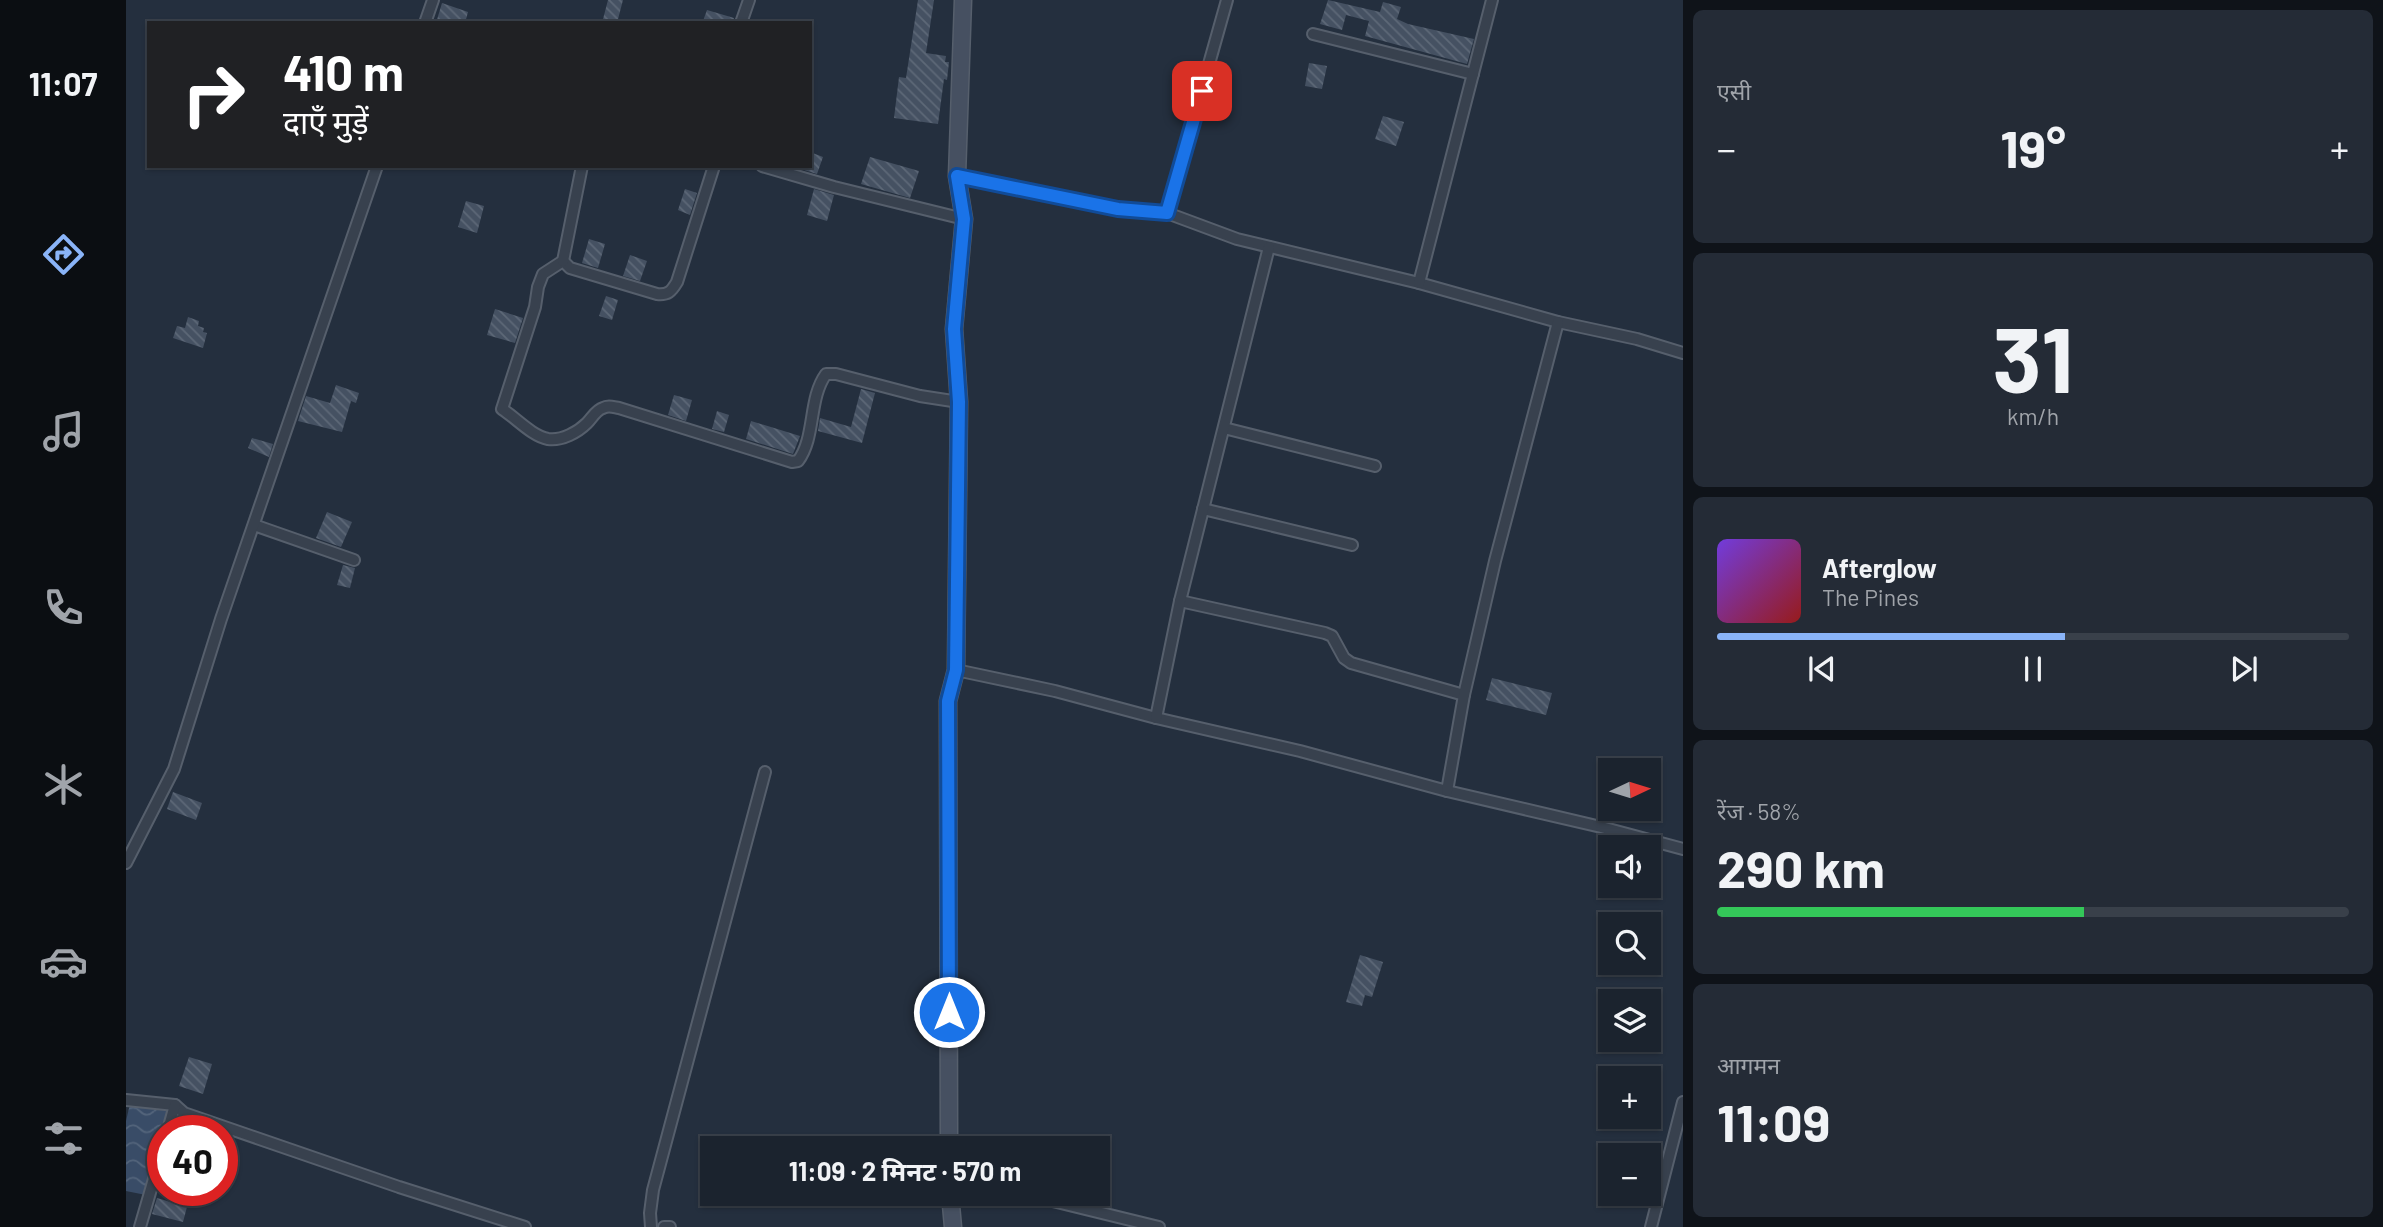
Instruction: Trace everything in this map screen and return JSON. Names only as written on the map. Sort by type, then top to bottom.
[{"type":"street","points":[[426,21],[433,0]]},
{"type":"street","points":[[742,21],[749,0]]},
{"type":"street","points":[[949,1136],[948,701],[956,670],[959,402],[954,329],[964,219],[957,176],[963,0]]},
{"type":"street","points":[[1167,213],[1227,0]]},
{"type":"street","points":[[1419,283],[1492,0]]},
{"type":"street","points":[[1313,34],[1473,74]]},
{"type":"street","points":[[126,863],[174,769],[376,168]]},
{"type":"street","points":[[582,168],[563,261],[544,274],[538,287],[535,307],[502,409],[534,432],[548,439],[560,438],[586,425],[600,408],[608,406],[792,463],[803,456],[814,406],[826,374],[959,402]]},
{"type":"street","points":[[563,261],[570,268],[665,295],[677,282],[713,168]]},
{"type":"street","points":[[775,169],[964,219]]},
{"type":"street","points":[[957,176],[1118,209],[1167,213],[1237,239],[1419,283],[1683,353]]},
{"type":"street","points":[[1156,718],[1180,601],[1269,247]]},
{"type":"street","points":[[1447,791],[1464,695],[1495,561],[1558,322]]},
{"type":"street","points":[[1224,428],[1375,466]]},
{"type":"street","points":[[1203,509],[1352,545]]},
{"type":"street","points":[[254,525],[354,560]]},
{"type":"street","points":[[1180,601],[1325,633],[1332,636],[1344,658],[1351,663],[1464,695]]},
{"type":"street","points":[[956,670],[1055,691],[1156,718],[1300,751],[1447,791],[1683,849]]},
{"type":"street","points":[[651,1227],[653,1189],[765,772]]},
{"type":"street","points":[[126,1100],[175,1105],[184,1113],[399,1187],[526,1227]]},
{"type":"street","points":[[1651,1227],[1683,1102]]},
{"type":"street","points":[[172,1115],[175,1105]]},
{"type":"street","points":[[140,1227],[147,1203]]},
{"type":"street","points":[[951,1206],[953,1227]]},
{"type":"street","points":[[1073,1206],[1159,1227]]},
{"type":"street","points":[[664,1227],[670,1227]]},
{"type":"water","points":[[130,1104],[169,1109],[167,1115],[147,1115],[146,1195],[126,1191],[126,1121]]},
{"type":"building","points":[[608,0],[623,0],[618,21],[603,21]]},
{"type":"building","points":[[918,0],[934,0],[926,53],[946,56],[945,62],[949,62],[938,124],[894,118],[899,77],[906,78]]},
{"type":"building","points":[[1328,0],[1380,12],[1383,2],[1401,7],[1397,19],[1408,24],[1474,39],[1467,64],[1365,36],[1369,21],[1346,15],[1342,30],[1320,24]]},
{"type":"building","points":[[442,3],[468,12],[466,21],[437,21]]},
{"type":"building","points":[[707,10],[734,18],[733,21],[703,21]]},
{"type":"building","points":[[1309,63],[1327,66],[1322,89],[1305,86]]},
{"type":"building","points":[[1383,116],[1404,122],[1396,146],[1375,139]]},
{"type":"building","points":[[812,153],[823,157],[817,174],[798,168],[812,168]]},
{"type":"building","points":[[870,157],[919,171],[910,198],[861,184]]},
{"type":"building","points":[[685,189],[697,193],[690,215],[678,210]]},
{"type":"building","points":[[814,189],[834,195],[827,221],[807,215]]},
{"type":"building","points":[[466,201],[484,206],[477,233],[458,227]]},
{"type":"building","points":[[589,239],[605,244],[598,268],[582,263]]},
{"type":"building","points":[[630,255],[647,261],[640,281],[623,276]]},
{"type":"building","points":[[606,296],[618,300],[612,320],[599,316]]},
{"type":"building","points":[[495,309],[523,318],[515,343],[487,335]]},
{"type":"building","points":[[188,317],[199,321],[198,326],[204,328],[203,332],[207,333],[203,348],[173,338],[177,326],[185,328]]},
{"type":"building","points":[[336,385],[359,393],[356,403],[351,401],[342,432],[298,421],[306,396],[330,403]]},
{"type":"building","points":[[861,389],[875,393],[862,443],[818,431],[820,418],[851,427]]},
{"type":"building","points":[[674,395],[692,400],[686,421],[668,415]]},
{"type":"building","points":[[717,411],[729,415],[724,432],[712,429]]},
{"type":"building","points":[[751,421],[800,436],[793,454],[746,439]]},
{"type":"building","points":[[252,438],[273,444],[269,457],[248,448]]},
{"type":"building","points":[[327,512],[352,522],[341,547],[316,538]]},
{"type":"building","points":[[343,565],[355,568],[350,588],[337,585]]},
{"type":"building","points":[[1492,678],[1552,693],[1546,715],[1486,700]]},
{"type":"building","points":[[173,792],[202,803],[196,820],[167,809]]},
{"type":"building","points":[[1360,955],[1383,962],[1372,997],[1365,995],[1362,1006],[1346,1002]]},
{"type":"building","points":[[189,1057],[212,1064],[203,1094],[179,1086]]},
{"type":"building","points":[[154,1206],[187,1207],[183,1222],[152,1214]]},
{"type":"route","points":[[949,1012],[948,701],[956,670],[959,402],[954,329],[964,219],[957,176],[1118,209],[1167,213],[1202,91]]}]
